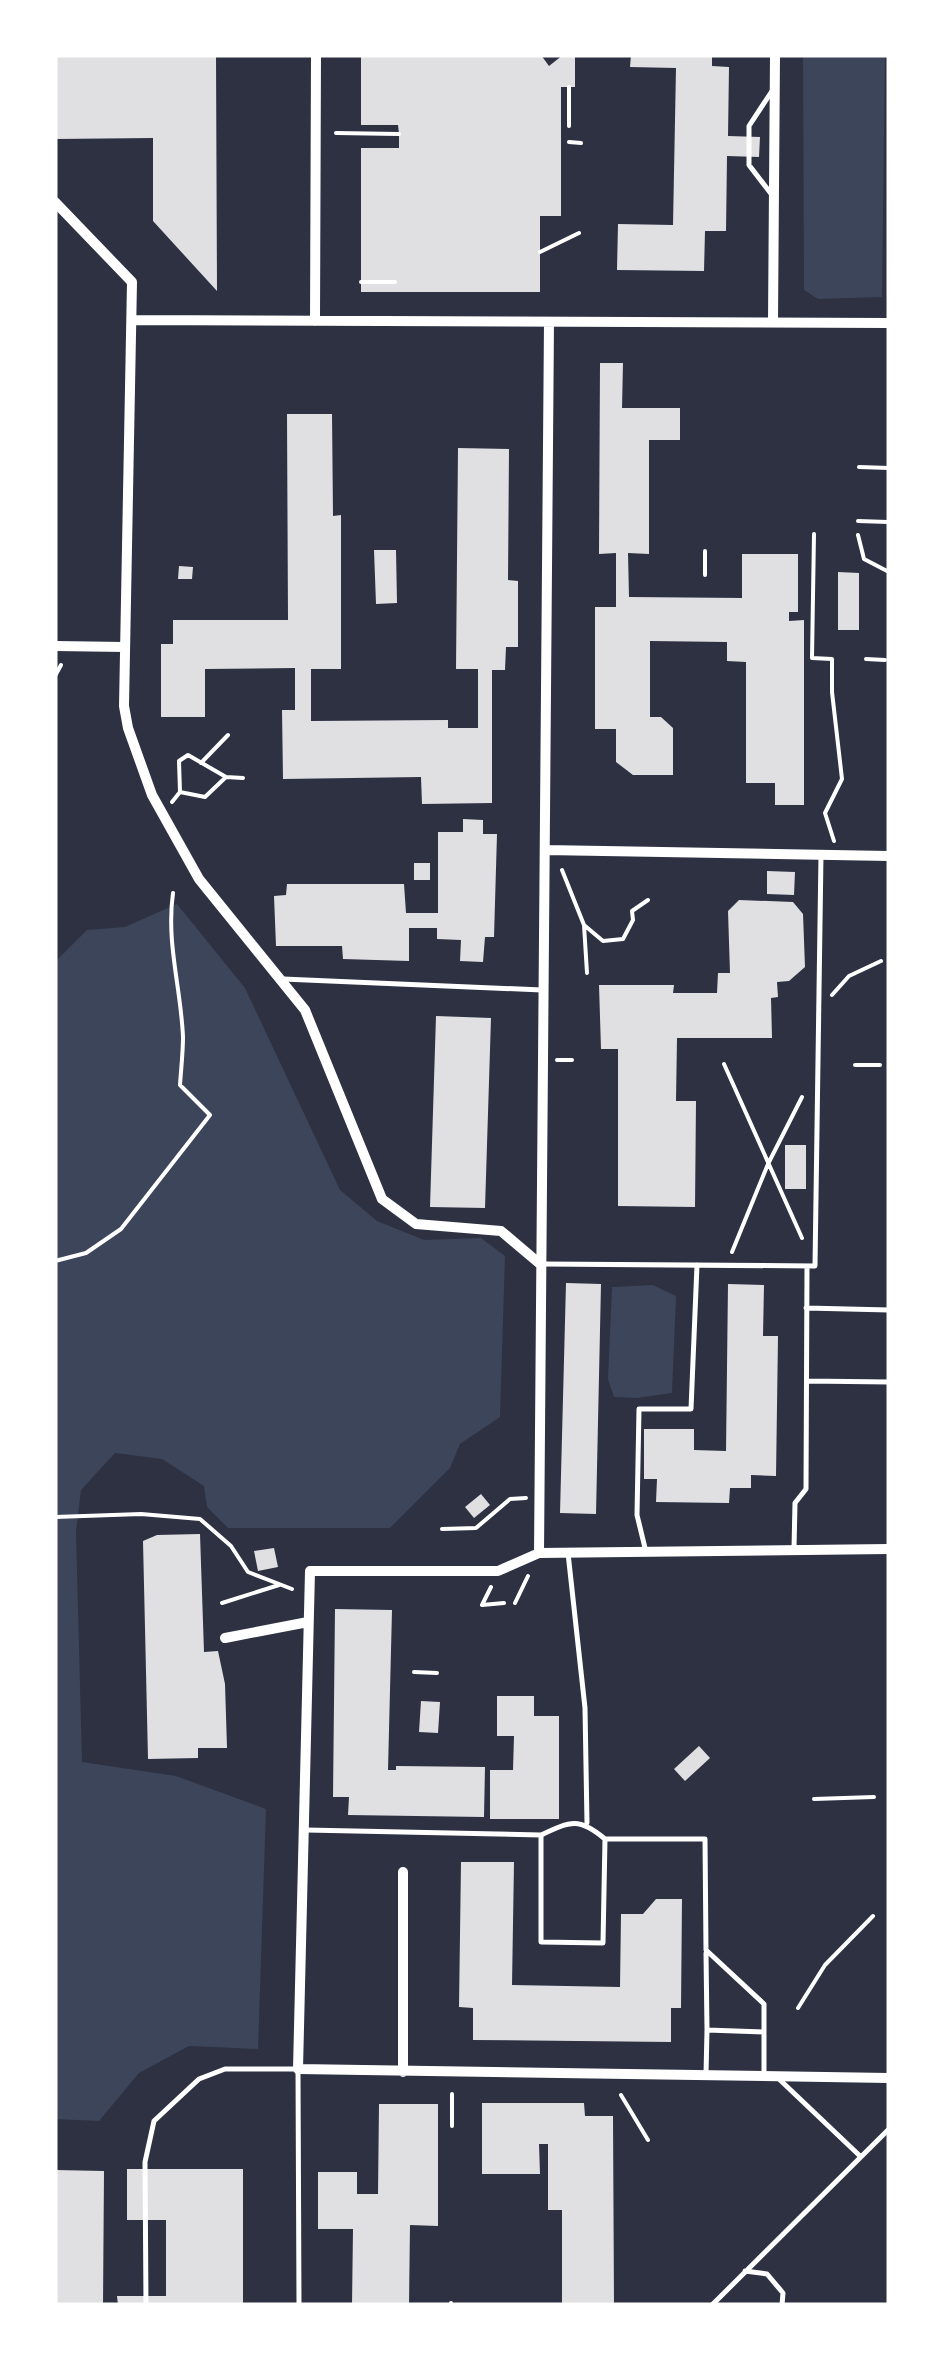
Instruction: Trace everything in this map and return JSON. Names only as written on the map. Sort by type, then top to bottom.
[{"type":"street","points":[[315,321],[316,55]]},
{"type":"street","points":[[773,322],[774,55]]},
{"type":"street","points":[[55,202],[132,282],[124,706],[128,728],[162,813],[199,879],[305,1010],[382,1200],[416,1224],[501,1231],[540,1264]]},
{"type":"street","points":[[132,320],[889,323]]},
{"type":"street","points":[[539,1554],[549,322]]},
{"type":"street","points":[[55,646],[125,647]]},
{"type":"street","points":[[546,850],[889,856]]},
{"type":"street","points":[[889,1549],[539,1554],[498,1572],[310,1571],[298,2069],[889,2078]]},
{"type":"street","points":[[225,1638],[308,1622]]},
{"type":"street","points":[[402,1872],[403,2072]]},
{"type":"lane","points":[[773,195],[748,165],[749,126],[774,89]]},
{"type":"lane","points":[[540,1264],[815,1266],[820,855]]},
{"type":"lane","points":[[280,979],[544,990]]},
{"type":"lane","points":[[646,1552],[638,1515],[639,1409],[692,1409],[697,1265]]},
{"type":"lane","points":[[794,1548],[795,1503],[806,1489],[806,1266]]},
{"type":"lane","points":[[806,1308],[889,1310]]},
{"type":"lane","points":[[807,1381],[889,1382]]},
{"type":"lane","points":[[568,1554],[585,1708],[586,1824]]},
{"type":"lane","points":[[302,1830],[541,1835],[566,1823],[586,1824],[605,1839],[705,1839],[706,2074]]},
{"type":"lane","points":[[541,1835],[540,1942],[603,1943],[605,1839]]},
{"type":"lane","points":[[706,1950],[764,2004],[770,2076],[860,2156]]},
{"type":"lane","points":[[707,2030],[764,2032]]},
{"type":"lane","points":[[146,2305],[145,2162],[154,2121],[199,2079],[225,2069],[298,2069],[298,2305]]},
{"type":"lane","points":[[712,2305],[889,2128]]},
{"type":"lane","points":[[746,2272],[767,2274],[783,2293],[782,2305]]},
{"type":"path","points":[[568,126],[569,87]]},
{"type":"path","points":[[336,133],[398,134]]},
{"type":"path","points":[[569,142],[581,143]]},
{"type":"path","points":[[540,252],[579,234]]},
{"type":"path","points":[[361,282],[395,282]]},
{"type":"path","points":[[859,467],[889,468]]},
{"type":"path","points":[[858,521],[888,522]]},
{"type":"path","points":[[812,658],[814,534]]},
{"type":"path","points":[[858,535],[864,559],[887,570]]},
{"type":"path","points":[[705,551],[705,575]]},
{"type":"path","points":[[804,658],[832,658],[842,779],[825,814],[838,855]]},
{"type":"path","points":[[866,660],[885,660]]},
{"type":"path","points":[[55,676],[62,665]]},
{"type":"path","points":[[201,763],[228,735]]},
{"type":"path","points":[[162,813],[180,792],[178,762],[188,755],[226,777],[243,778]]},
{"type":"path","points":[[180,792],[205,797],[226,777]]},
{"type":"path","points":[[562,870],[584,925],[587,974]]},
{"type":"path","points":[[55,1261],[86,1254],[120,1228],[210,1116],[180,1085],[183,1039],[169,918],[172,893]]},
{"type":"path","points":[[584,925],[603,940],[623,939],[633,920],[632,911],[648,900]]},
{"type":"path","points":[[819,1010],[849,976],[881,960]]},
{"type":"path","points":[[724,1064],[815,1266]]},
{"type":"path","points":[[855,1064],[880,1065]]},
{"type":"path","points":[[726,1265],[768,1164],[802,1098]]},
{"type":"path","points":[[442,1529],[476,1528],[510,1498]]},
{"type":"path","points":[[55,1517],[141,1514],[200,1519],[231,1546],[248,1572],[309,1595]]},
{"type":"path","points":[[515,1603],[539,1554]]},
{"type":"path","points":[[222,1602],[281,1585]]},
{"type":"path","points":[[482,1606],[504,1603]]},
{"type":"path","points":[[414,1672],[437,1673]]},
{"type":"path","points":[[814,1799],[874,1797]]},
{"type":"path","points":[[798,2008],[825,1965],[873,1916]]},
{"type":"path","points":[[452,2094],[452,2126]]},
{"type":"path","points":[[622,2095],[648,2140]]},
{"type":"shaded area","points":[[803,55],[885,55],[882,297],[818,299],[804,290]]},
{"type":"shaded area","points":[[177,904],[245,988],[340,1190],[377,1221],[424,1240],[481,1238],[505,1256],[500,1417],[460,1444],[450,1468],[390,1528],[228,1528],[207,1507],[204,1486],[162,1459],[115,1453],[81,1490],[76,1531],[82,1762],[176,1776],[266,1809],[258,2049],[189,2046],[139,2073],[99,2121],[55,2119],[55,962],[87,930],[125,927]]},
{"type":"shaded area","points":[[653,1285],[676,1296],[672,1393],[614,1397],[608,1379],[612,1287]]},
{"type":"building","points":[[55,55],[216,55],[217,291],[153,221],[153,138],[55,139]]},
{"type":"building","points":[[361,55],[541,55],[549,66],[563,55],[575,55],[575,87],[561,87],[561,216],[540,216],[540,292],[361,292],[361,148],[399,148],[399,134],[398,125],[361,125]]},
{"type":"building","points":[[631,55],[712,55],[712,66],[729,67],[728,136],[760,137],[759,157],[727,156],[726,231],[705,231],[704,271],[617,270],[618,224],[673,225],[676,68],[630,67]]},
{"type":"building","points":[[600,363],[623,363],[622,408],[680,408],[680,440],[649,440],[649,554],[628,553],[629,597],[742,598],[742,554],[798,554],[798,612],[789,612],[789,621],[804,620],[804,805],[775,805],[775,783],[746,783],[746,662],[727,661],[727,642],[650,641],[650,717],[661,717],[673,728],[673,775],[633,775],[616,762],[616,729],[595,729],[595,607],[616,607],[616,553],[599,554]]},
{"type":"building","points":[[287,414],[332,414],[333,516],[341,515],[341,669],[311,669],[311,721],[448,720],[448,728],[478,728],[478,669],[456,669],[458,448],[509,449],[508,580],[518,581],[518,647],[506,647],[505,670],[492,670],[492,803],[422,804],[421,777],[283,779],[282,710],[295,710],[295,668],[205,669],[205,717],[161,717],[161,644],[173,644],[173,620],[288,620]]},
{"type":"building","points":[[374,550],[396,550],[397,603],[376,604]]},
{"type":"building","points":[[179,566],[193,567],[192,579],[178,579]]},
{"type":"building","points":[[838,572],[859,573],[859,630],[838,630]]},
{"type":"building","points":[[463,819],[483,820],[483,834],[497,834],[494,937],[485,937],[483,962],[460,961],[461,940],[437,939],[437,928],[409,928],[409,961],[343,959],[342,946],[276,946],[274,896],[286,895],[287,884],[404,884],[406,913],[438,913],[438,832],[463,832]]},
{"type":"building","points":[[414,863],[430,863],[430,880],[414,880]]},
{"type":"building","points":[[767,871],[795,872],[794,895],[767,894]]},
{"type":"building","points":[[739,900],[793,902],[803,914],[805,967],[789,981],[777,982],[778,997],[771,998],[772,1038],[677,1038],[676,1101],[696,1101],[695,1207],[618,1206],[618,1049],[601,1049],[599,985],[674,985],[673,993],[717,993],[718,973],[730,973],[728,911]]},
{"type":"building","points":[[436,1016],[491,1018],[485,1208],[430,1207]]},
{"type":"building","points":[[785,1145],[806,1145],[806,1189],[785,1189]]},
{"type":"building","points":[[566,1283],[601,1284],[596,1514],[560,1513]]},
{"type":"building","points":[[728,1284],[764,1285],[763,1336],[778,1336],[776,1476],[751,1475],[751,1488],[730,1488],[729,1503],[656,1502],[657,1479],[644,1479],[644,1429],[694,1429],[694,1450],[726,1451]]},
{"type":"building","points":[[481,1494],[490,1505],[474,1518],[465,1507]]},
{"type":"building","points":[[200,1534],[204,1652],[218,1651],[225,1684],[227,1748],[198,1748],[198,1758],[148,1759],[143,1541],[157,1535]]},
{"type":"building","points":[[274,1548],[278,1567],[258,1571],[254,1551]]},
{"type":"building","points":[[335,1609],[392,1610],[388,1770],[396,1770],[396,1766],[485,1767],[484,1817],[348,1815],[349,1797],[333,1797]]},
{"type":"building","points":[[497,1696],[534,1696],[534,1716],[559,1716],[559,1819],[490,1819],[490,1770],[513,1770],[514,1736],[497,1736]]},
{"type":"building","points":[[421,1701],[440,1702],[438,1733],[419,1732]]},
{"type":"building","points":[[699,1746],[710,1758],[685,1781],[674,1769]]},
{"type":"building","points":[[461,1862],[514,1862],[512,1985],[620,1987],[621,1914],[643,1914],[656,1899],[682,1899],[681,2008],[671,2008],[671,2042],[473,2040],[473,2008],[459,2007]]},
{"type":"building","points":[[482,2103],[584,2103],[585,2116],[613,2116],[614,2305],[562,2305],[562,2210],[548,2210],[548,2144],[539,2144],[540,2174],[482,2174]]},
{"type":"building","points":[[379,2104],[438,2104],[438,2226],[410,2225],[409,2305],[352,2305],[353,2229],[318,2229],[318,2172],[357,2172],[357,2194],[378,2194]]},
{"type":"building","points":[[127,2169],[243,2169],[243,2305],[118,2305],[117,2296],[166,2296],[166,2220],[127,2220]]},
{"type":"building","points":[[55,2170],[104,2171],[103,2305],[55,2305]]}]
